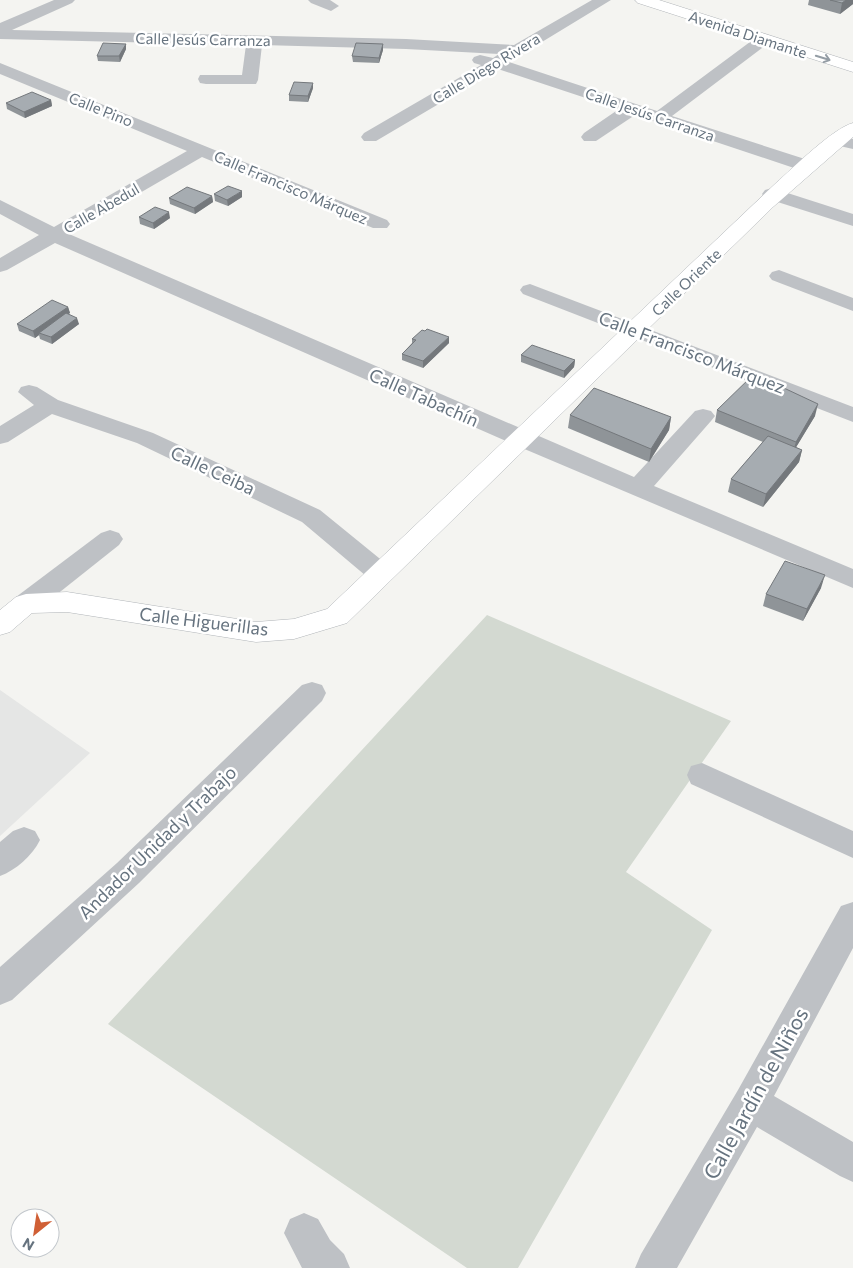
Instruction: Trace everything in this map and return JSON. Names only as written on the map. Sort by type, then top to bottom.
[{"type":"main road","name":"Avenida Diamante","points":[[644,0],[853,67]]},
{"type":"main road","name":"Avenida Diamante","points":[[797,33],[853,51]]},
{"type":"main road","name":"Calle Oriente","points":[[523,440],[772,194],[804,165],[848,138]]},
{"type":"main road","name":"Calle Higuerillas","points":[[26,604],[67,602],[256,632],[294,629],[337,616],[523,440]]},
{"type":"main road","points":[[0,625],[26,604]]},
{"type":"street","points":[[0,29],[67,0]]},
{"type":"street","points":[[316,0],[331,6]]},
{"type":"street","name":"Calle Diego Rivera","points":[[370,137],[496,63],[514,50],[603,0]]},
{"type":"street","points":[[150,38],[180,24]]},
{"type":"street","name":"Calle Jesús Carranza","points":[[0,34],[406,44],[496,63],[804,165]]},
{"type":"street","points":[[658,118],[764,39]]},
{"type":"street","points":[[206,79],[250,80],[254,40]]},
{"type":"street","points":[[406,44],[514,50]]},
{"type":"street","name":"Calle Pino","points":[[0,68],[202,150]]},
{"type":"street","points":[[590,138],[633,108]]},
{"type":"street","name":"Calle Francisco Márquez","points":[[202,150],[380,224]]},
{"type":"street","name":"Calle Abedul","points":[[0,266],[202,150]]},
{"type":"street","points":[[772,194],[853,220]]},
{"type":"street","name":"Calle Tabachín","points":[[0,206],[54,235],[523,440],[853,579]]},
{"type":"street","points":[[778,276],[853,305]]},
{"type":"street","name":"Calle Francisco Márquez","points":[[530,290],[853,415]]},
{"type":"street","name":"Calle Ceiba","points":[[29,392],[50,405],[145,438],[311,516],[381,574]]},
{"type":"street","points":[[0,437],[50,405]]},
{"type":"street","points":[[638,488],[702,416]]},
{"type":"street","points":[[26,604],[110,539]]},
{"type":"street","name":"Andador Unidad y Trabajo","points":[[1,987],[128,873],[312,693]]},
{"type":"street","points":[[702,775],[853,845]]},
{"type":"street","points":[[0,862],[24,840]]},
{"type":"street","name":"Calle Jardín de Niños","points":[[655,1268],[752,1103],[853,916]]},
{"type":"street","points":[[752,1103],[853,1162]]},
{"type":"street","points":[[304,1233],[316,1254],[330,1268]]},
{"type":"shaded area","points":[[487,615],[731,721],[626,872],[712,930],[518,1268],[467,1268],[108,1024]]},
{"type":"shaded area","points":[[0,690],[90,753],[0,836]]},
{"type":"building","points":[[830,0],[846,0],[842,3]]},
{"type":"building","points":[[103,43],[126,44],[119,56],[97,56]]},
{"type":"building","points":[[356,43],[383,44],[379,58],[352,56]]},
{"type":"building","points":[[294,82],[313,83],[308,96],[289,95]]},
{"type":"building","points":[[32,92],[51,100],[24,112],[6,103]]},
{"type":"building","points":[[228,186],[242,191],[227,200],[214,194]]},
{"type":"building","points":[[187,187],[212,196],[194,208],[169,198]]},
{"type":"building","points":[[155,207],[169,212],[153,223],[139,217]]},
{"type":"building","points":[[52,300],[68,307],[33,331],[17,324]]},
{"type":"building","points":[[66,313],[77,318],[51,337],[39,333]]},
{"type":"building","points":[[427,329],[449,337],[423,361],[402,354],[416,340],[412,339],[422,330],[425,331]]},
{"type":"building","points":[[532,345],[575,360],[564,371],[521,355]]},
{"type":"building","points":[[754,374],[818,404],[796,442],[717,410]]},
{"type":"building","points":[[594,388],[671,417],[651,449],[570,415]]},
{"type":"building","points":[[768,436],[802,450],[766,494],[731,479]]},
{"type":"building","points":[[785,561],[825,575],[807,609],[766,594]]}]
